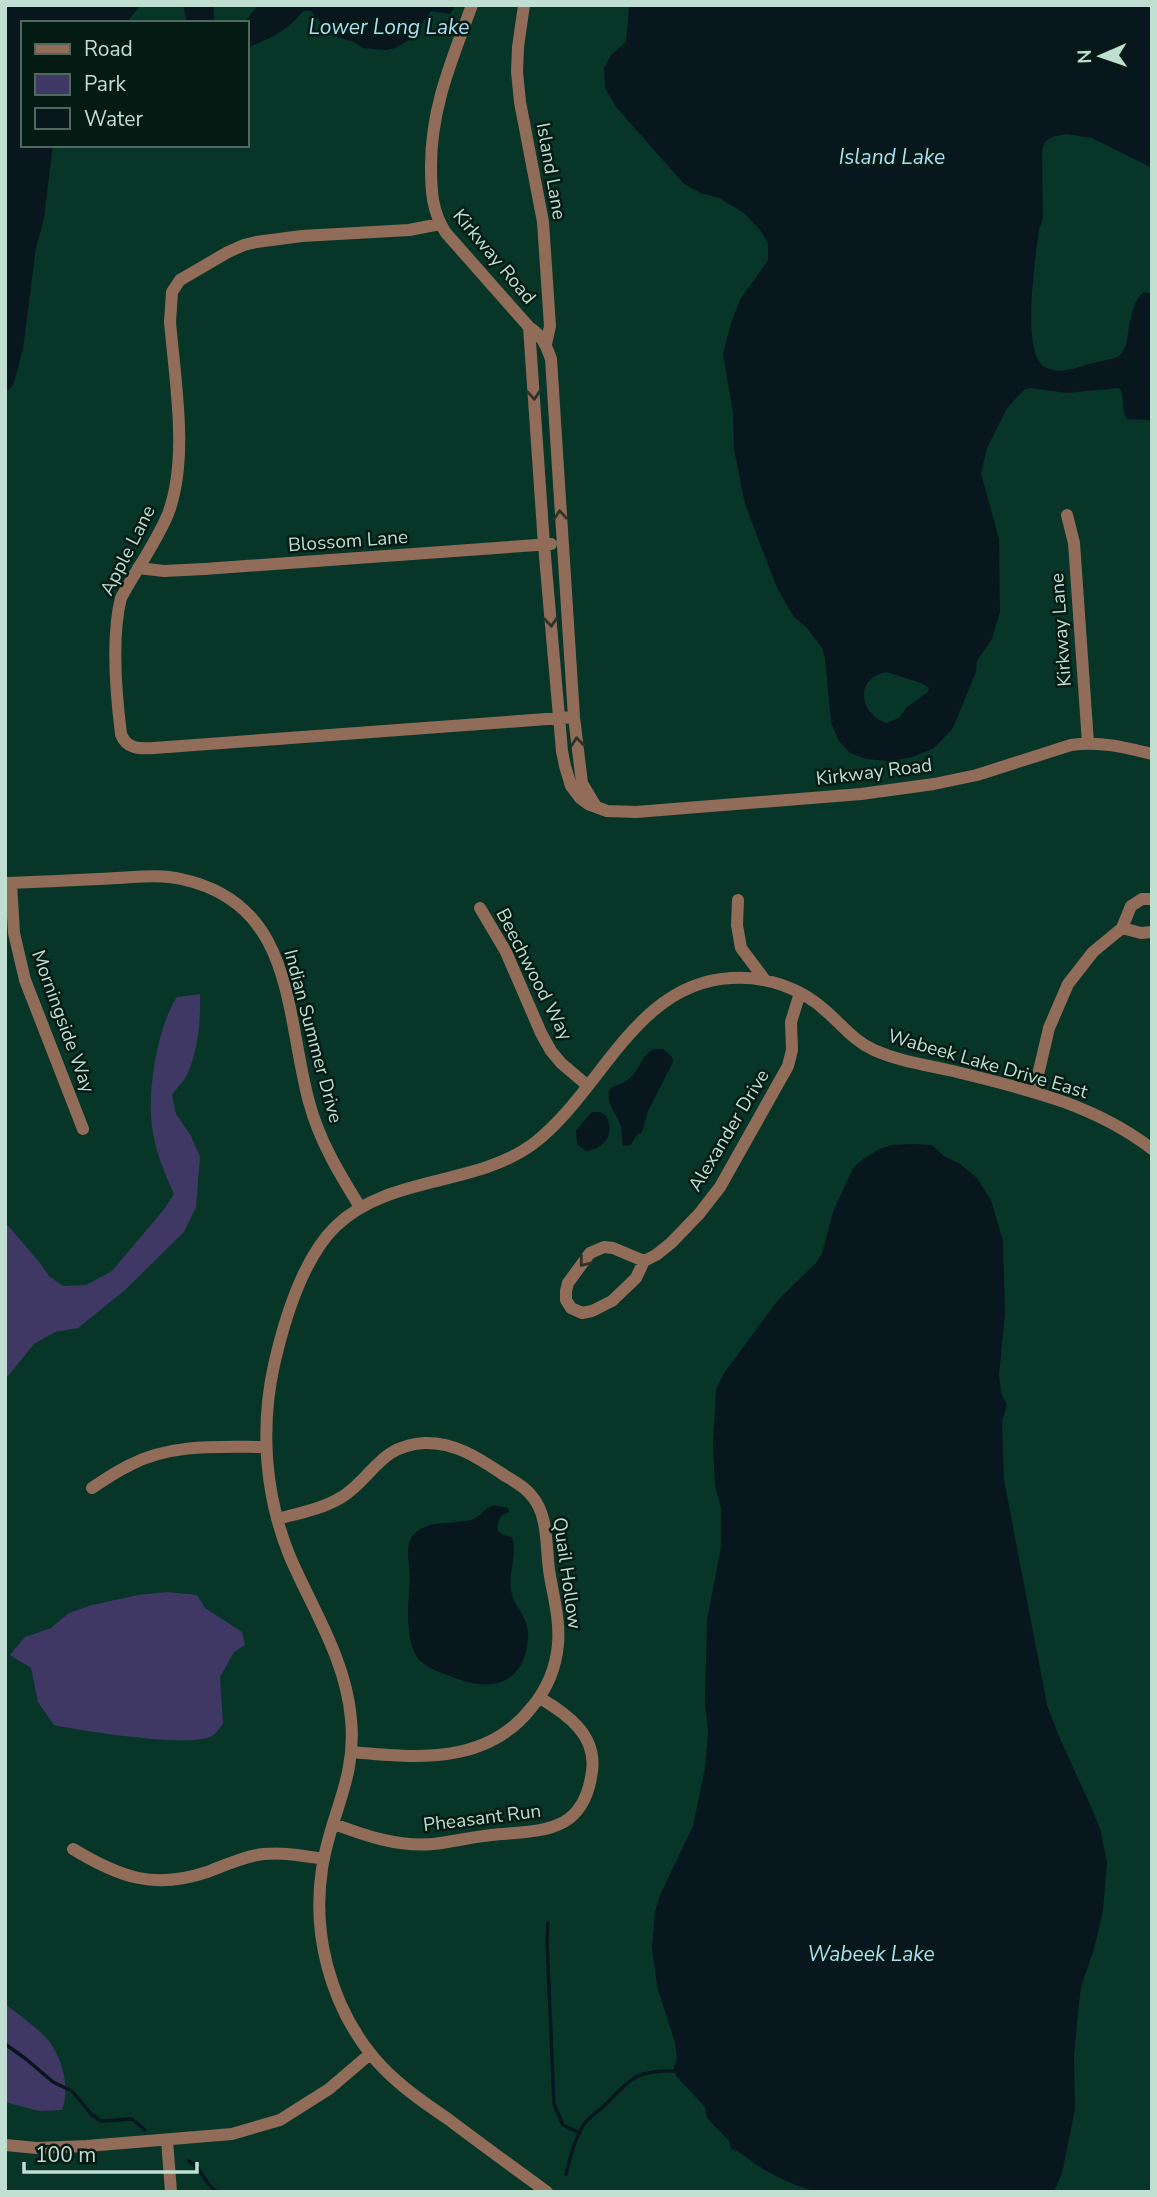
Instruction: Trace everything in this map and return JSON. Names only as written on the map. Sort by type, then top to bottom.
[{"type":"street","name":"Kirkway Road","points":[[472,5],[444,78],[436,111],[432,136],[433,204],[440,224],[452,241],[546,344]]},
{"type":"street","name":"Island Lane","points":[[524,5],[517,72],[542,222],[550,326],[546,344]]},
{"type":"street","name":"Apple Lane","points":[[440,224],[409,230],[342,232],[256,242],[228,252],[185,276],[176,285],[170,304],[180,452],[178,477],[167,517],[121,598],[116,626],[121,734],[123,740],[133,747],[164,747],[574,717]]},
{"type":"street","name":"Kirkway Road","points":[[529,327],[562,751],[572,786],[580,798],[607,811],[636,812],[896,789],[977,775],[1072,745],[1088,743],[1152,754]]},
{"type":"street","points":[[546,344],[551,359],[574,717],[582,783],[596,807]]},
{"type":"street","name":"Kirkway Lane","points":[[1067,515],[1074,543],[1088,743]]},
{"type":"street","name":"Blossom Lane","points":[[138,568],[164,571],[204,569],[562,544]]},
{"type":"street","name":"Indian Summer Drive","points":[[8,883],[179,878],[218,892],[250,917],[265,935],[282,970],[316,1126],[360,1207]]},
{"type":"street","name":"Morningside Way","points":[[8,883],[25,980],[83,1129]]},
{"type":"street","points":[[1034,1092],[1049,1028],[1068,984],[1093,952],[1122,928],[1131,906],[1142,899],[1152,899]]},
{"type":"street","points":[[738,900],[737,925],[741,948],[765,980]]},
{"type":"street","name":"Beechwood Way","points":[[480,908],[506,952],[551,1051],[588,1086]]},
{"type":"street","points":[[1122,928],[1141,933],[1152,932]]},
{"type":"street","name":"Wabeek Lake Drive East","points":[[547,2192],[415,2096],[370,2054],[337,1997],[326,1960],[320,1914],[320,1889],[324,1859],[348,1778],[352,1752],[349,1704],[340,1668],[289,1555],[277,1519],[266,1447],[268,1402],[274,1368],[302,1279],[314,1253],[330,1233],[360,1207],[389,1195],[492,1166],[522,1152],[551,1128],[659,1005],[674,994],[714,980],[765,980],[800,993],[826,1011],[852,1037],[882,1054],[1056,1097],[1124,1129],[1152,1149]]},
{"type":"street","name":"Alexander Drive","points":[[644,1261],[613,1248],[604,1247],[590,1254],[568,1283],[566,1300],[571,1308],[582,1313],[611,1301],[636,1278],[644,1261],[656,1255],[699,1214],[720,1187],[788,1066],[792,1050],[791,1022],[800,993]]},
{"type":"street","name":"Quail Hollow","points":[[277,1519],[331,1503],[360,1483],[394,1450],[415,1444],[437,1444],[461,1449],[514,1481],[533,1496],[542,1520],[558,1626],[558,1643],[554,1665],[540,1698],[528,1713],[509,1731],[492,1741],[452,1754],[421,1756],[352,1752]]},
{"type":"street","points":[[92,1488],[130,1464],[158,1454],[196,1448],[266,1447]]},
{"type":"street","name":"Pheasant Run","points":[[334,1824],[378,1839],[418,1845],[488,1835],[531,1833],[559,1825],[574,1814],[584,1800],[591,1777],[592,1756],[583,1732],[574,1721],[540,1698]]},
{"type":"street","points":[[73,1849],[114,1872],[158,1880],[197,1875],[260,1854],[286,1853],[324,1859]]},
{"type":"street","points":[[5,2145],[37,2148],[232,2134],[280,2120],[329,2089],[370,2054]]},
{"type":"street","points":[[167,2140],[171,2192]]},
{"type":"green space","points":[[200,994],[196,1047],[186,1077],[172,1095],[176,1114],[191,1136],[200,1157],[196,1207],[184,1232],[125,1290],[78,1328],[55,1332],[34,1344],[5,1377],[5,1222],[49,1276],[63,1286],[86,1285],[112,1271],[174,1194],[154,1138],[151,1104],[154,1065],[163,1027],[177,997]]},
{"type":"green space","points":[[167,1592],[197,1595],[205,1608],[242,1632],[245,1645],[234,1652],[220,1677],[223,1724],[212,1736],[182,1740],[110,1734],[54,1725],[38,1702],[31,1668],[10,1655],[25,1637],[51,1628],[69,1613],[92,1605]]},
{"type":"green space","points":[[5,2004],[40,2032],[54,2049],[65,2084],[62,2110],[39,2111],[5,2102]]},
{"type":"water","points":[[5,5],[141,5],[128,21],[21,21],[21,147],[53,147],[23,349],[13,385],[5,394]]},
{"type":"water","points":[[183,5],[213,5],[215,21],[187,21]]},
{"type":"water","name":"Lower Long Lake","points":[[258,5],[456,5],[450,14],[431,11],[411,39],[387,50],[363,48],[337,37],[325,28],[311,11],[303,11],[284,29],[248,48],[248,21],[246,21]]},
{"type":"water","name":"Island Lake","points":[[629,5],[1152,5],[1152,168],[1092,138],[1066,134],[1052,137],[1045,142],[1042,150],[1043,218],[1035,260],[1031,324],[1037,358],[1045,367],[1073,369],[1119,356],[1126,344],[1131,316],[1138,299],[1144,292],[1152,294],[1152,423],[1148,420],[1127,419],[1119,388],[1067,393],[1031,388],[1024,390],[1007,408],[987,448],[981,473],[999,539],[1000,612],[992,639],[977,661],[976,672],[953,728],[934,748],[913,757],[889,761],[866,759],[850,753],[839,741],[831,723],[822,648],[807,628],[794,617],[777,588],[745,504],[734,449],[733,413],[723,354],[740,300],[768,260],[768,244],[761,231],[744,213],[719,198],[700,193],[684,184],[616,107],[605,88],[604,68],[611,55],[626,42]],"holes":[[[886,672],[929,688],[928,692],[907,707],[899,718],[887,723],[878,719],[866,705],[865,689],[875,676]]]},
{"type":"water","points":[[654,1049],[663,1049],[672,1057],[673,1062],[648,1111],[642,1132],[631,1145],[623,1146],[620,1123],[610,1105],[610,1089],[631,1077],[646,1055]]},
{"type":"water","points":[[592,1112],[606,1115],[609,1134],[599,1147],[586,1151],[577,1144],[576,1130]]},
{"type":"water","name":"Wabeek Lake","points":[[892,1145],[932,1145],[977,1178],[991,1200],[1003,1241],[1005,1315],[999,1374],[1001,1392],[1007,1406],[1002,1421],[1004,1480],[1047,1705],[1100,1829],[1107,1862],[1103,1911],[1081,1987],[1074,2057],[1075,2109],[1062,2173],[1054,2192],[818,2192],[774,2175],[731,2149],[729,2141],[707,2118],[705,2107],[677,2077],[674,2071],[677,2058],[675,2043],[657,1986],[652,1947],[655,1912],[660,1895],[693,1826],[705,1768],[708,1733],[705,1701],[707,1620],[721,1547],[721,1508],[715,1486],[713,1443],[716,1390],[724,1373],[778,1300],[816,1263],[822,1253],[833,1212],[853,1168],[879,1149]]},
{"type":"water","points":[[493,1505],[508,1508],[509,1512],[499,1519],[498,1531],[512,1537],[514,1544],[511,1590],[527,1625],[528,1639],[525,1655],[519,1668],[511,1676],[501,1682],[478,1684],[435,1670],[421,1662],[415,1654],[408,1627],[408,1549],[411,1538],[421,1529],[435,1524],[471,1520]]},
{"type":"waterway","points":[[548,1923],[554,2104],[563,2125],[580,2133]]},
{"type":"waterway","points":[[5,2044],[53,2082],[72,2091],[92,2115],[101,2121],[132,2119],[145,2130]]},
{"type":"waterway","points":[[566,2174],[576,2141],[589,2118],[642,2074],[674,2071]]},
{"type":"waterway","points":[[189,2161],[217,2192]]}]
